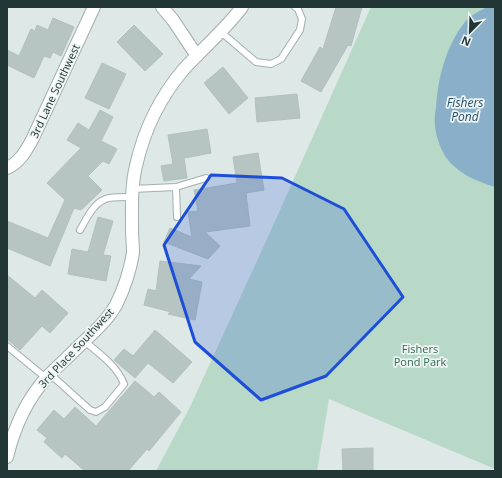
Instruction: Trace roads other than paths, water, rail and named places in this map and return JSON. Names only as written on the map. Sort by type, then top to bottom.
[{"type":"street","name":"3rd Lane Southwest","points":[[7,168],[16,163],[32,140],[94,7]]},
{"type":"street","points":[[162,7],[173,20],[197,56]]},
{"type":"street","name":"3rd Place Southwest","points":[[7,457],[16,426],[34,394],[48,376],[108,316],[115,306],[124,287],[133,252],[132,193],[135,167],[153,114],[173,82],[221,32],[242,7]]},
{"type":"lane","points":[[221,32],[256,62],[271,64],[281,59],[300,30],[302,19],[298,9],[295,7]]},
{"type":"lane","points":[[80,230],[97,204],[109,198],[132,193],[176,187],[206,178]]},
{"type":"lane","points":[[176,187],[177,217]]},
{"type":"lane","points":[[7,347],[48,376],[90,410],[96,412],[105,407],[124,384],[121,376],[107,359],[84,341]]},
{"type":"water","name":"Fishers Pond","points":[[487,7],[495,7],[495,187],[469,177],[458,170],[448,160],[436,135],[435,121],[441,73],[453,41],[458,31],[467,20],[475,13]]},
{"type":"park label","name":"Fishers Pond Park","points":[[420,355]]}]
